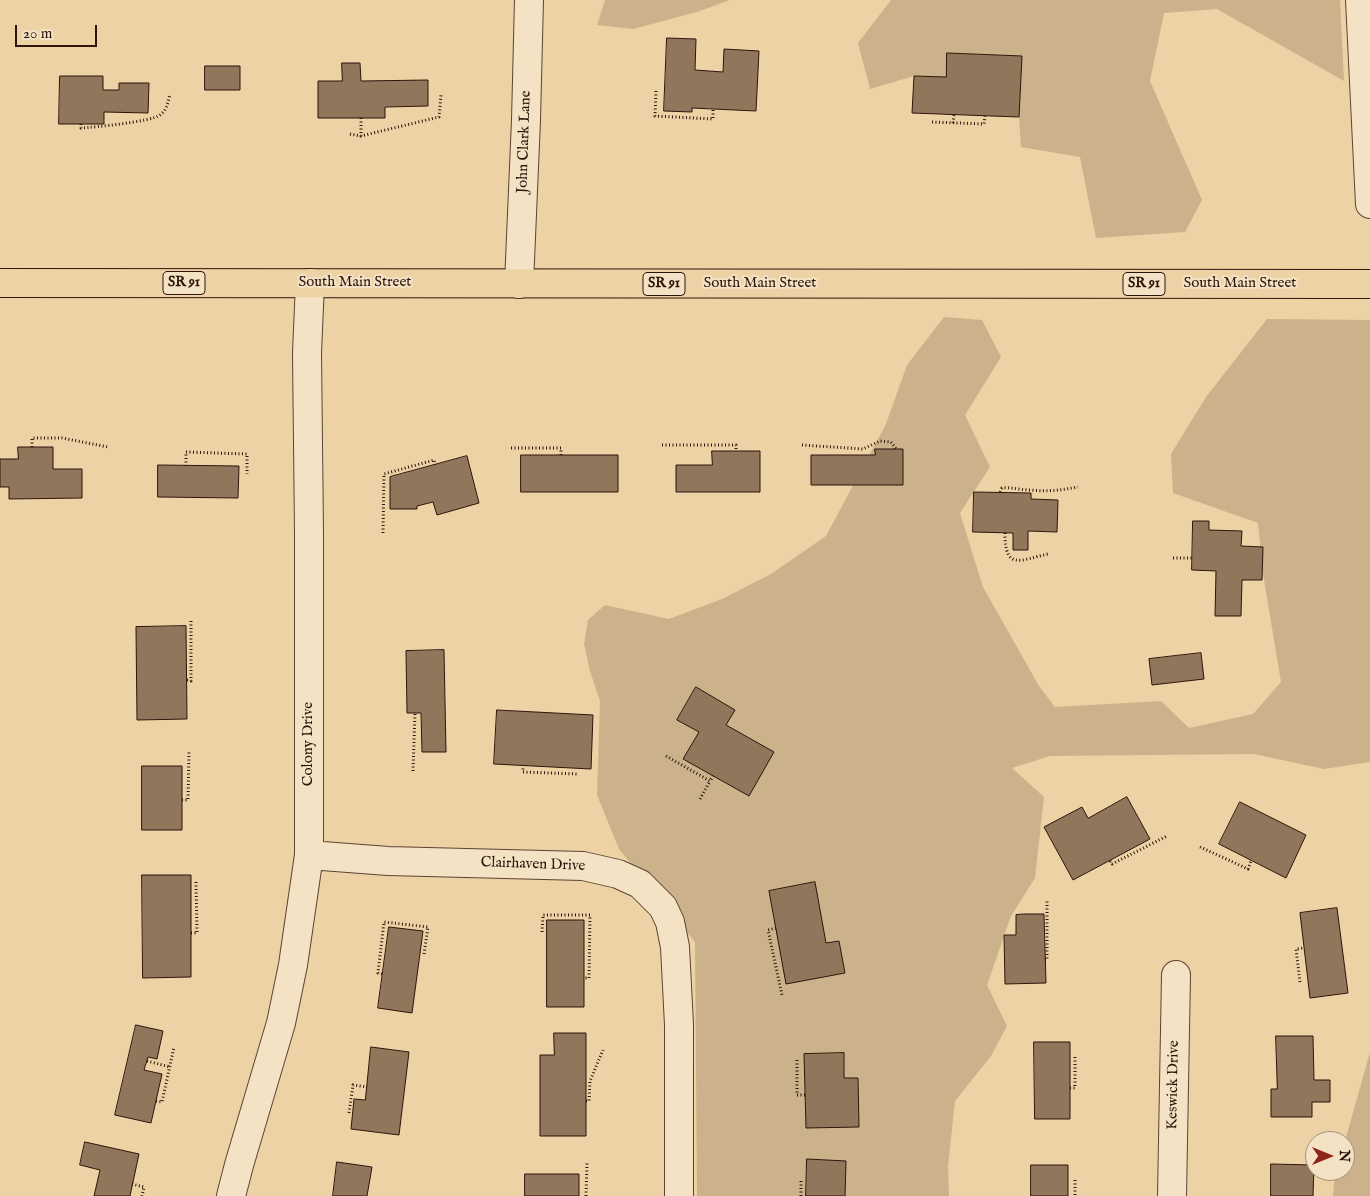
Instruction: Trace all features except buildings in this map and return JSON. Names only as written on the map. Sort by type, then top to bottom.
[{"type":"main road","name":"South Main Street","points":[[0,283],[1370,284]]},
{"type":"street","name":"John Clark Lane","points":[[519,284],[529,0]]},
{"type":"street","points":[[1360,0],[1370,204]]},
{"type":"street","name":"Colony Drive","points":[[231,1196],[281,1022],[293,965],[309,855],[307,353],[310,283]]},
{"type":"street","name":"Clairhaven Drive","points":[[309,855],[388,861],[583,866],[618,874],[640,884],[663,907],[670,922],[675,947],[679,1025],[679,1196]]},
{"type":"street","name":"Keswick Drive","points":[[1172,1196],[1176,975]]},
{"type":"path","points":[[656,91],[655,116],[713,119],[714,109]]},
{"type":"path","points":[[81,124],[81,128],[104,127],[112,124],[148,120],[159,116],[165,109],[170,94]]},
{"type":"path","points":[[350,134],[361,136],[439,117],[440,95]]},
{"type":"path","points":[[953,123],[954,114]]},
{"type":"path","points":[[932,122],[984,124],[985,116]]},
{"type":"path","points":[[361,118],[361,136]]},
{"type":"path","points":[[32,447],[32,438],[62,438],[108,447]]},
{"type":"path","points":[[802,445],[863,449],[880,440],[891,442],[896,449]]},
{"type":"path","points":[[662,445],[736,445],[736,450]]},
{"type":"path","points":[[511,448],[562,448],[562,455]]},
{"type":"path","points":[[186,466],[186,452],[247,454],[247,474]]},
{"type":"path","points":[[384,532],[384,474],[434,460],[435,465]]},
{"type":"path","points":[[1000,492],[1002,488],[1007,487],[1058,491],[1078,487]]},
{"type":"path","points":[[1005,533],[1007,555],[1013,560],[1048,554]]},
{"type":"path","points":[[1173,558],[1192,558]]},
{"type":"path","points":[[187,680],[191,681],[191,619]]},
{"type":"path","points":[[413,771],[414,713]]},
{"type":"path","points":[[182,800],[188,800],[189,751]]},
{"type":"path","points":[[666,756],[710,781]]},
{"type":"path","points":[[523,765],[523,772],[576,774]]},
{"type":"path","points":[[700,798],[713,776]]},
{"type":"path","points":[[1110,860],[1112,864],[1167,836]]},
{"type":"path","points":[[1200,847],[1248,869],[1251,860]]},
{"type":"path","points":[[191,933],[197,933],[196,882]]},
{"type":"path","points":[[1045,960],[1047,960],[1047,900]]},
{"type":"path","points":[[542,932],[543,915],[590,915],[589,978],[584,978]]},
{"type":"path","points":[[382,974],[378,973],[384,922],[428,927],[424,954]]},
{"type":"path","points":[[776,928],[768,930],[782,995]]},
{"type":"path","points":[[1300,982],[1296,949],[1304,948]]},
{"type":"path","points":[[156,1101],[162,1102],[174,1047]]},
{"type":"path","points":[[586,1101],[589,1101],[590,1081],[603,1050]]},
{"type":"path","points":[[1070,1088],[1075,1088],[1074,1054]]},
{"type":"path","points":[[796,1060],[798,1095],[805,1095]]},
{"type":"path","points":[[147,1062],[170,1067]]},
{"type":"path","points":[[349,1114],[353,1085],[367,1087]]},
{"type":"path","points":[[586,1196],[587,1164]]},
{"type":"path","points":[[800,1196],[801,1179]]},
{"type":"path","points":[[1074,1180],[1075,1196]]},
{"type":"path","points":[[132,1184],[144,1186],[142,1196]]},
{"type":"shaded area","points":[[605,0],[730,0],[697,12],[633,29],[597,25]]},
{"type":"shaded area","points":[[891,0],[1340,0],[1344,81],[1217,9],[1164,13],[1150,81],[1202,200],[1185,232],[1096,238],[1080,157],[1021,147],[1019,117],[1021,56],[947,53],[946,77],[914,76],[870,89],[858,43]]},
{"type":"shaded area","points":[[944,317],[982,320],[1001,357],[965,415],[990,467],[960,513],[983,587],[1039,686],[1055,707],[1161,701],[1189,728],[1253,714],[1281,682],[1263,574],[1258,523],[1173,493],[1171,454],[1206,397],[1267,319],[1370,320],[1370,762],[1324,769],[1254,754],[1050,756],[1012,768],[1044,797],[1035,878],[1011,916],[987,985],[1007,1026],[991,1056],[955,1101],[948,1166],[949,1196],[697,1196],[695,942],[619,849],[597,795],[600,701],[590,671],[584,644],[588,620],[605,605],[669,619],[722,599],[771,574],[826,536],[886,424],[907,365]]},
{"type":"shaded area","points":[[1370,1052],[1370,1196],[1333,1196],[1334,1181],[1355,1181],[1355,1131],[1348,1131]]}]
